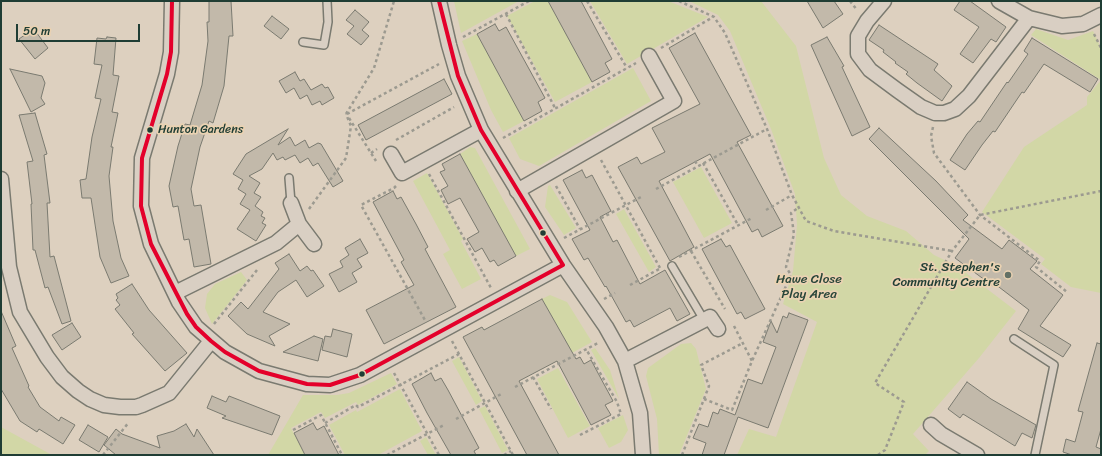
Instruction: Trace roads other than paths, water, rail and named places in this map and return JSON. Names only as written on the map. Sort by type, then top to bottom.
[{"type":"street","points":[[172,1],[171,52],[167,74],[142,158],[140,196],[144,224],[151,244],[175,293],[193,323],[208,339],[224,352],[259,371],[306,384],[330,385],[360,374],[563,265]]},
{"type":"street","points":[[439,1],[450,51],[467,100],[481,130],[563,265],[611,336],[625,361],[640,413],[643,455]]},
{"type":"street","points":[[884,1],[867,21],[858,36],[858,54],[870,70],[921,107],[935,112],[944,113],[955,109],[969,96],[1029,18]]},
{"type":"street","points":[[999,1],[1029,18],[1062,26],[1083,24],[1101,15]]},
{"type":"street","points":[[517,191],[674,101],[650,55]]},
{"type":"street","points":[[388,148],[402,173],[423,163],[481,130]]},
{"type":"street","points":[[1,179],[12,282],[20,312],[30,332],[62,377],[78,391],[90,399],[104,405],[136,407],[168,393],[208,339]]},
{"type":"street","points":[[291,203],[299,224],[314,244]]},
{"type":"street","points":[[175,293],[276,242],[299,224]]},
{"type":"street","points":[[625,361],[710,317],[718,329]]},
{"type":"street","points":[[936,434],[976,455]]},
{"type":"lane","points":[[303,42],[324,45],[328,22],[327,1]]},
{"type":"lane","points":[[289,178],[291,203]]},
{"type":"lane","points":[[669,266],[704,320]]},
{"type":"lane","points":[[1014,340],[1054,365],[1034,455]]},
{"type":"place","name":"Hunton Gardens","points":[[150,130]]},
{"type":"place","name":"St. Stephen's Community Centre","points":[[1008,275]]},
{"type":"park label","name":"Hawe Close Play Area","points":[[809,288]]}]
